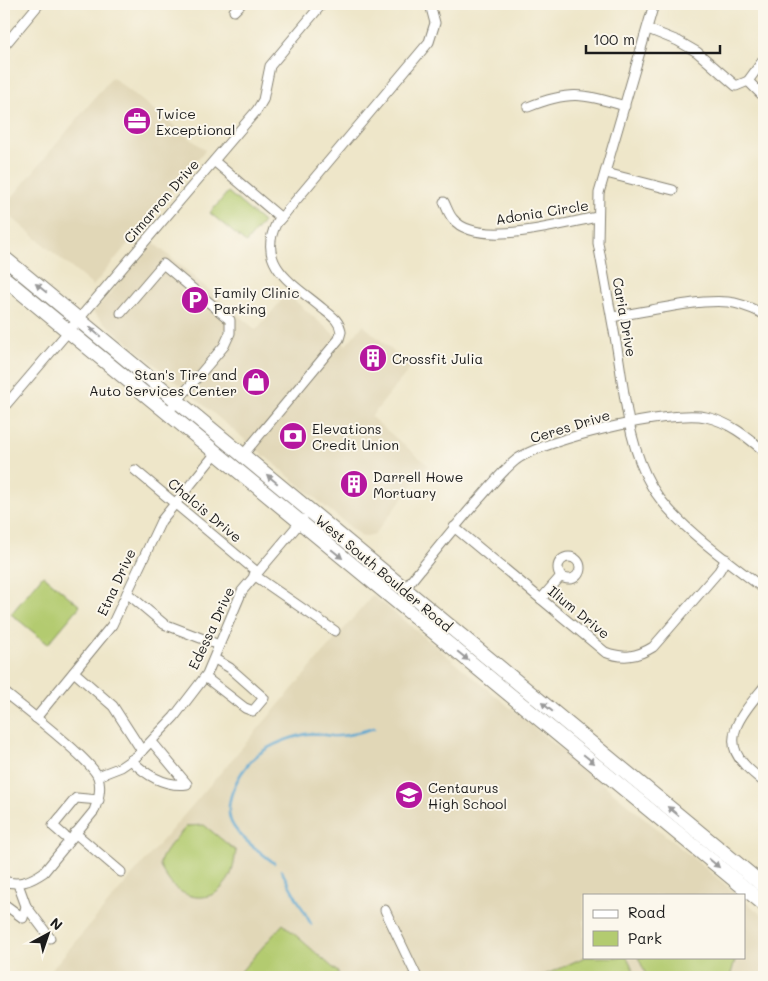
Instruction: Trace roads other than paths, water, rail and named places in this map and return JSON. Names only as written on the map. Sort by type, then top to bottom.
[{"type":"main road","name":"West South Boulder Road","points":[[4,258],[79,318],[404,590],[764,886]]},
{"type":"main road","name":"West South Boulder Road","points":[[4,278],[299,523],[764,904]]},
{"type":"street","points":[[4,46],[39,4]]},
{"type":"street","points":[[234,11],[241,4]]},
{"type":"street","name":"Cimarron Drive","points":[[4,407],[214,161],[263,100],[270,66],[322,4]]},
{"type":"street","points":[[243,454],[339,339],[341,332],[336,319],[279,272],[271,258],[270,244],[273,231],[281,218],[423,51],[433,33],[434,23],[430,4]]},
{"type":"street","name":"Caria Drive","points":[[654,4],[599,193],[597,217],[598,244],[630,423],[642,467],[653,488],[667,508],[764,590]]},
{"type":"street","points":[[648,29],[678,41],[696,52],[736,86],[748,81],[764,59]]},
{"type":"street","points":[[748,81],[764,97]]},
{"type":"street","points":[[528,107],[552,97],[569,94],[586,95],[625,106]]},
{"type":"street","points":[[214,161],[281,218]]},
{"type":"street","points":[[606,173],[673,190]]},
{"type":"street","name":"Adonia Circle","points":[[444,202],[454,220],[465,228],[480,233],[500,234],[597,217]]},
{"type":"street","points":[[122,313],[163,264],[230,320],[230,333],[224,346],[167,413]]},
{"type":"street","points":[[612,317],[708,303],[728,302],[746,306],[764,314]]},
{"type":"street","name":"Ceres Drive","points":[[404,590],[454,527],[506,469],[518,459],[556,442],[630,423],[691,415],[706,416],[724,422],[741,432],[764,451]]},
{"type":"street","name":"Etna Drive","points":[[36,718],[112,625],[161,521],[216,453]]},
{"type":"street","name":"Chalcis Drive","points":[[135,470],[175,502],[256,574],[335,631]]},
{"type":"street","name":"Edessa Drive","points":[[98,776],[121,767],[137,756],[152,742],[205,677],[215,659],[242,591],[309,511]]},
{"type":"street","name":"Ilium Drive","points":[[454,527],[606,652],[616,656],[630,657],[644,653],[653,647],[718,571],[726,559]]},
{"type":"street","points":[[541,599],[561,576]]},
{"type":"street","points":[[127,592],[164,624],[219,645]]},
{"type":"street","points":[[205,677],[245,708],[253,711],[264,698],[230,668],[215,659]]},
{"type":"street","points":[[74,672],[113,706],[146,775],[176,785],[187,784],[152,742]]},
{"type":"street","points":[[764,687],[739,718],[734,739],[736,752],[742,763],[764,782]]},
{"type":"street","points":[[4,692],[86,761],[98,776],[100,788],[94,811],[44,872],[33,879],[18,884],[4,881]]},
{"type":"street","points":[[98,800],[76,798],[53,826],[72,837],[121,872]]},
{"type":"street","points":[[18,884],[26,906],[50,938]]},
{"type":"street","points":[[4,904],[23,918],[26,906]]},
{"type":"street","points":[[385,910],[417,977]]},
{"type":"waterway","points":[[274,863],[242,837],[230,819],[230,800],[242,772],[254,758],[278,743],[306,734],[343,736],[374,728]]},
{"type":"waterway","points":[[281,870],[311,924]]},
{"type":"place","name":"Twice Exceptional","points":[[137,121]]},
{"type":"place","name":"Family Clinic Parking","points":[[195,300]]},
{"type":"place","name":"Crossfit Julia","points":[[373,358]]},
{"type":"place","name":"Stan's Tire and Auto Services Center","points":[[256,382]]},
{"type":"place","name":"Elevations Credit Union","points":[[293,436]]},
{"type":"place","name":"Darrell Howe Mortuary","points":[[354,484]]},
{"type":"place","name":"Centaurus High School","points":[[409,795]]}]
